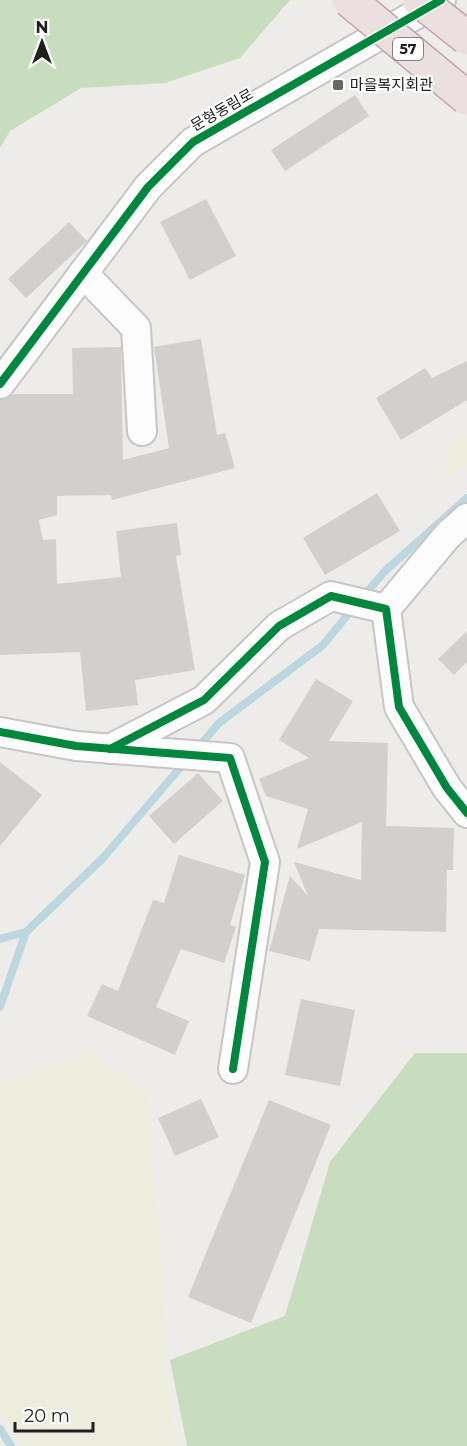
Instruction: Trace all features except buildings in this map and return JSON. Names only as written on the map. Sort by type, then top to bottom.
[{"type":"highway","name":"57","points":[[349,0],[467,98]]},
{"type":"highway","points":[[419,0],[467,38]]},
{"type":"street","name":"문형동림로","points":[[0,384],[148,187],[194,142],[441,0]]},
{"type":"street","points":[[83,273],[136,328],[142,431]]},
{"type":"street","points":[[381,608],[448,535],[467,518]]},
{"type":"street","points":[[110,749],[204,700],[279,626],[331,597],[381,608]]},
{"type":"street","points":[[381,608],[399,707],[447,788],[467,813]]},
{"type":"street","points":[[0,732],[76,746],[230,758],[264,862],[233,1069]]},
{"type":"green space","points":[[0,0],[290,0],[240,58],[165,83],[81,88],[10,131],[0,148]]},
{"type":"green space","points":[[467,432],[467,464],[445,478],[449,444]]},
{"type":"green space","points":[[90,1052],[148,1095],[174,1446],[22,1446],[0,1412],[0,1084]]},
{"type":"green space","points":[[415,1053],[467,1053],[467,1446],[187,1446],[170,1360],[285,1316],[330,1162]]},
{"type":"waterway","points":[[362,598],[385,571],[467,498]]},
{"type":"waterway","points":[[197,749],[219,723],[323,645],[354,607]]},
{"type":"waterway","points":[[0,939],[26,932],[103,858],[185,762]]},
{"type":"waterway","points":[[0,1007],[26,932]]},
{"type":"waterway","points":[[0,1429],[11,1446]]},
{"type":"cycle path","points":[[0,384],[148,187],[193,142],[441,0]]},
{"type":"cycle path","points":[[110,749],[204,700],[279,626],[331,596],[386,609],[399,707],[447,788],[467,813]]},
{"type":"cycle path","points":[[0,732],[76,746],[230,758],[265,862],[233,1069]]},
{"type":"place","name":"마을복지회관","points":[[338,85]]}]
